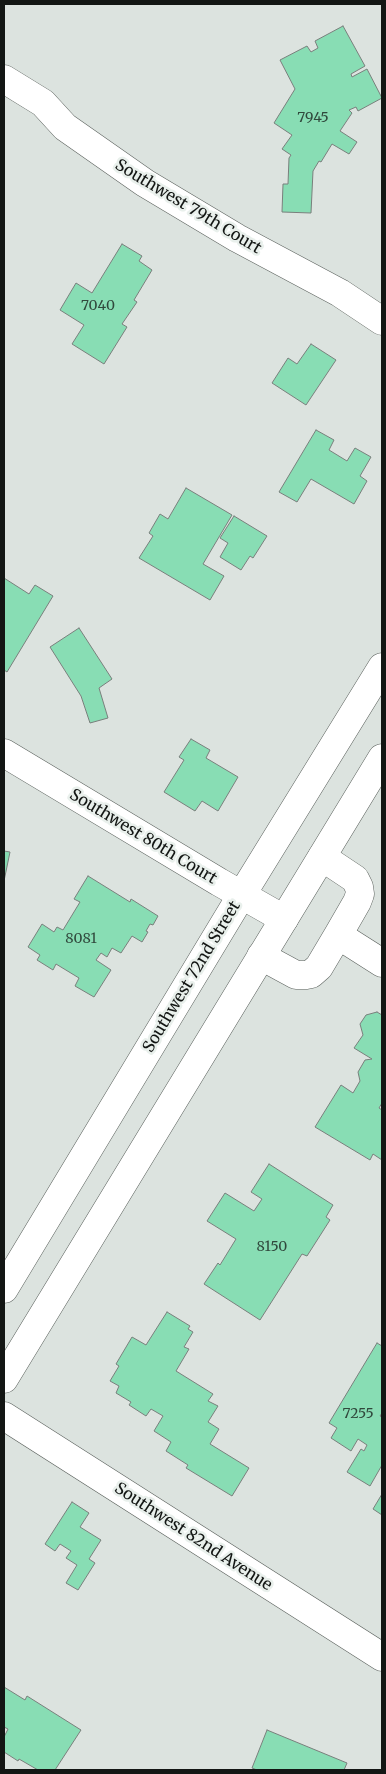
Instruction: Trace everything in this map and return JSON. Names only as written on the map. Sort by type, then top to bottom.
[{"type":"street","name":"Southwest 79th Court","points":[[4,79],[43,103],[65,127],[144,182],[237,238],[340,293],[382,321]]},
{"type":"street","name":"Southwest 72nd Street","points":[[4,1289],[241,896],[382,667]]},
{"type":"street","name":"Southwest 80th Court","points":[[4,753],[241,896],[284,919]]},
{"type":"street","points":[[4,1379],[382,758]]},
{"type":"street","points":[[262,956],[296,974],[306,976],[319,967],[360,894],[355,879],[322,857]]},
{"type":"street","points":[[338,935],[382,963]]},
{"type":"street","name":"Southwest 82nd Avenue","points":[[4,1416],[382,1658]]},
{"type":"building","points":[[343,26],[365,66],[351,74],[352,77],[367,69],[382,98],[358,111],[356,107],[349,110],[352,113],[340,131],[357,142],[349,154],[332,144],[321,162],[319,161],[313,171],[311,213],[282,212],[283,184],[288,184],[289,158],[291,155],[282,149],[292,135],[274,123],[295,89],[280,60],[307,46],[311,52],[318,48],[315,41]]},
{"type":"building","points":[[122,244],[142,256],[139,261],[152,270],[134,300],[137,302],[122,324],[127,327],[104,364],[72,344],[84,325],[60,310],[76,283],[92,293]]},
{"type":"building","points":[[311,344],[336,360],[306,405],[272,383],[288,358],[297,364]]},
{"type":"building","points":[[316,430],[334,440],[329,450],[347,461],[355,448],[371,457],[360,476],[367,481],[354,504],[311,479],[297,502],[279,492]]},
{"type":"building","points":[[186,488],[232,515],[203,564],[224,576],[210,600],[139,558],[153,536],[149,533],[160,514],[168,519]]},
{"type":"building","points":[[234,516],[267,536],[253,558],[250,556],[241,570],[220,557],[228,543],[220,538]]},
{"type":"building","points":[[4,578],[29,594],[35,585],[53,596],[7,672],[4,670]]},
{"type":"building","points":[[79,628],[112,679],[99,688],[108,718],[90,723],[81,696],[50,647]]},
{"type":"building","points":[[191,739],[210,750],[206,758],[238,777],[218,811],[202,801],[195,811],[164,792],[184,760],[179,757]]},
{"type":"building","points":[[4,851],[10,852],[4,881]]},
{"type":"building","points":[[88,876],[130,902],[131,899],[158,916],[153,925],[150,924],[142,942],[132,936],[121,953],[112,948],[107,957],[101,953],[96,960],[111,970],[94,997],[75,986],[79,978],[56,964],[53,970],[37,960],[40,955],[28,947],[42,924],[54,932],[57,927],[63,930],[80,902],[74,899]]},
{"type":"building","points":[[377,1012],[382,1015],[382,1103],[379,1108],[382,1110],[382,1160],[373,1154],[370,1160],[315,1127],[341,1085],[353,1093],[360,1081],[358,1072],[365,1060],[372,1059],[354,1048],[363,1035],[360,1024],[366,1015]]},
{"type":"building","points":[[269,1164],[333,1205],[326,1217],[330,1220],[307,1256],[302,1254],[260,1320],[204,1284],[218,1263],[220,1265],[236,1239],[207,1221],[225,1193],[254,1211],[262,1199],[251,1192]]},
{"type":"building","points":[[167,1312],[190,1326],[188,1329],[193,1332],[184,1347],[189,1349],[176,1371],[213,1394],[208,1401],[218,1406],[208,1422],[219,1429],[210,1444],[249,1468],[232,1496],[186,1468],[188,1465],[166,1451],[171,1442],[154,1431],[163,1416],[151,1409],[146,1416],[129,1405],[131,1402],[116,1393],[119,1386],[110,1381],[119,1366],[116,1364],[132,1337],[146,1345]]},
{"type":"building","points":[[377,1343],[382,1346],[382,1413],[380,1416],[382,1417],[382,1465],[370,1486],[347,1472],[361,1449],[364,1451],[367,1445],[358,1439],[351,1451],[331,1438],[337,1428],[329,1423]]},
{"type":"building","points":[[382,1494],[382,1515],[373,1509]]},
{"type":"building","points":[[72,1502],[89,1513],[80,1527],[101,1540],[89,1559],[95,1563],[78,1590],[66,1583],[77,1565],[66,1558],[71,1551],[60,1544],[55,1551],[45,1544]]},
{"type":"building","points":[[4,1687],[25,1700],[27,1696],[81,1730],[55,1770],[38,1770],[4,1752],[4,1737],[8,1729],[4,1727]]},
{"type":"building","points":[[267,1730],[347,1763],[344,1770],[257,1770],[252,1768]]}]
